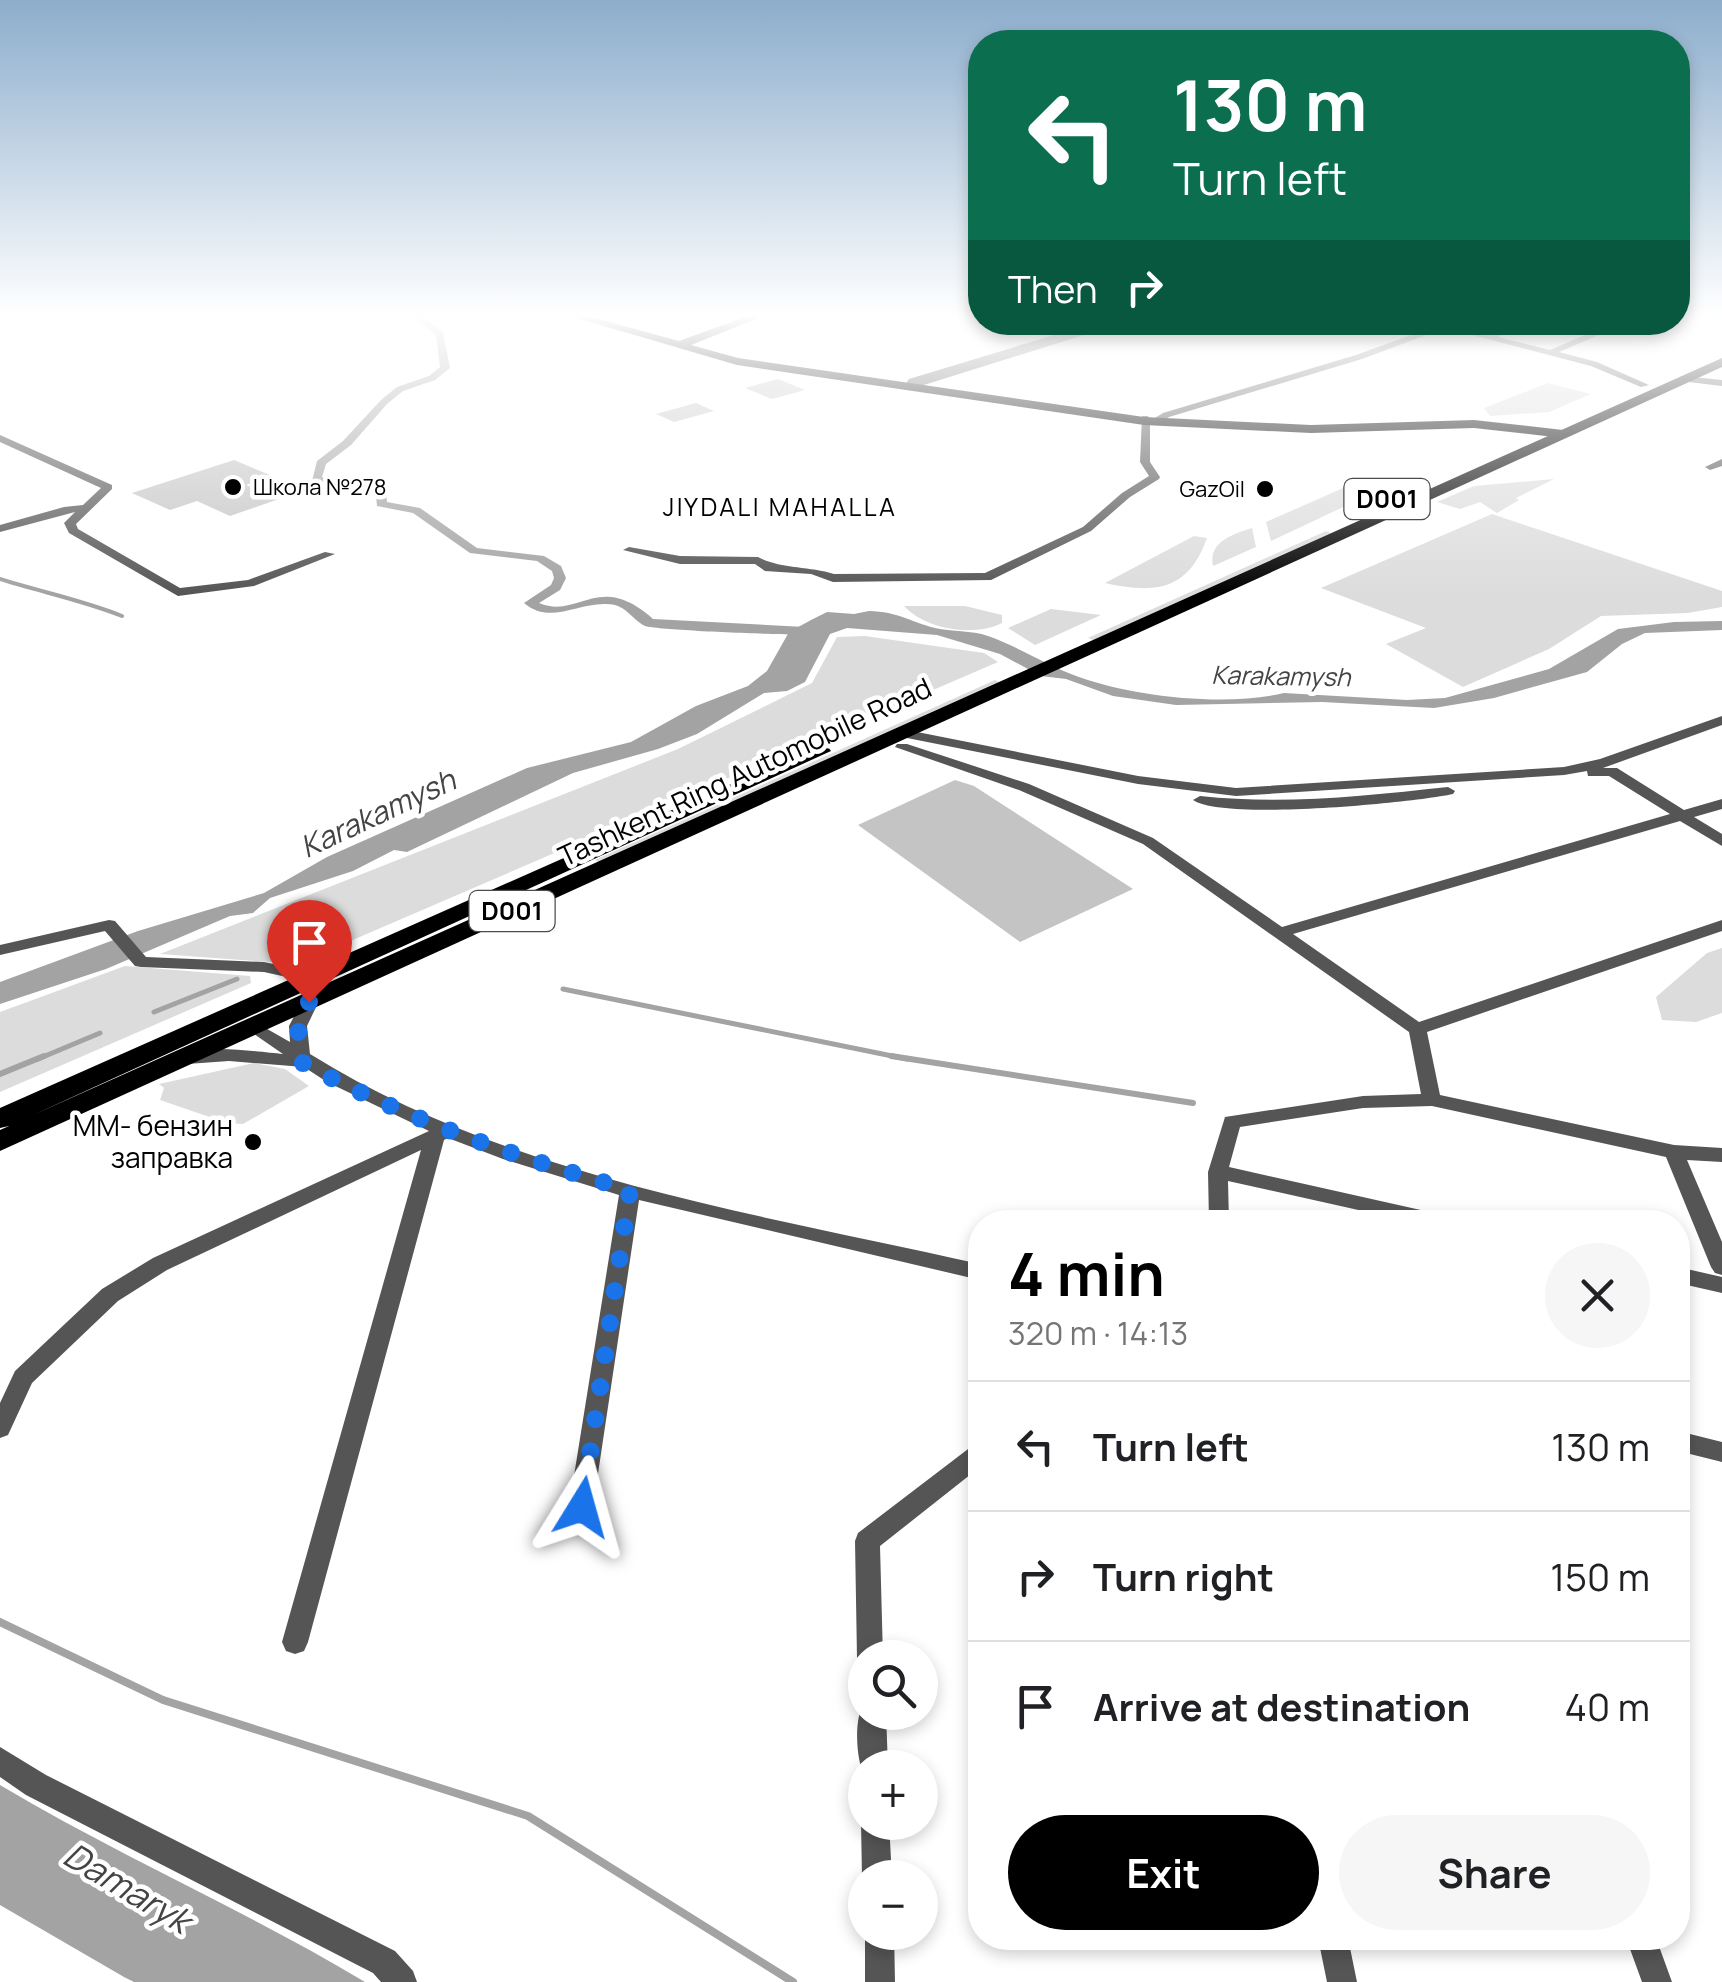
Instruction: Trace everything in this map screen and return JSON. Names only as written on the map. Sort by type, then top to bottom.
[{"type":"highway","name":"D001","points":[[1014,674],[1072,657],[1351,531],[1594,409]]},
{"type":"highway","name":"D001","points":[[1014,674],[1052,648],[1330,524],[1614,409]]},
{"type":"highway","points":[[1330,524],[1351,531]]},
{"type":"highway","name":"Tashkent Ring Automobile Road","points":[[0,1141],[185,1058],[314,978],[902,740],[1014,674]]},
{"type":"highway","name":"Tashkent Ring Automobile Road","points":[[0,1119],[245,1020],[309,1002],[573,872],[1014,674]]},
{"type":"main road","points":[[1076,409],[1233,426],[1466,424],[1559,430]]},
{"type":"street","points":[[629,550],[680,560],[758,561],[765,567],[812,570],[825,578],[986,577],[1087,529],[1126,495],[1156,477],[1145,462],[1150,420],[1185,409]]},
{"type":"street","points":[[0,438],[108,487],[70,524],[73,530],[178,592],[250,582],[329,554]]},
{"type":"street","points":[[0,529],[64,510],[85,508]]},
{"type":"street","points":[[902,740],[1138,780],[1236,792],[1564,771],[1604,763],[1722,720]]},
{"type":"street","points":[[902,740],[1119,825],[1282,932],[1417,1028],[1432,1100]]},
{"type":"street","points":[[1076,778],[1234,805],[1379,798],[1612,771],[1722,841]]},
{"type":"street","points":[[1282,932],[1722,804]]},
{"type":"street","points":[[1417,1028],[1722,925]]},
{"type":"street","points":[[0,950],[111,927],[141,962],[264,967],[314,978]]},
{"type":"street","points":[[301,1062],[298,1026],[309,1002]]},
{"type":"street","points":[[245,1020],[301,1062],[442,1133],[630,1190],[968,1269]]},
{"type":"street","points":[[185,1058],[229,1055],[301,1062]]},
{"type":"street","points":[[1218,1210],[1218,1172],[1232,1122],[1363,1102],[1432,1100],[1674,1152],[1722,1154]]},
{"type":"street","points":[[0,1428],[23,1377],[110,1295],[160,1264],[442,1133]]},
{"type":"street","points":[[295,1642],[442,1133]]},
{"type":"street","points":[[1674,1152],[1722,1267]]},
{"type":"street","points":[[1218,1172],[1389,1210]]},
{"type":"street","points":[[582,1507],[630,1190]]},
{"type":"street","points":[[1690,1278],[1722,1285]]},
{"type":"street","points":[[1690,1443],[1722,1452]]},
{"type":"street","points":[[870,1640],[867,1541],[968,1462]]},
{"type":"street","points":[[0,1761],[36,1785],[384,1962],[402,1982]]},
{"type":"street","points":[[879,1950],[880,1982]]},
{"type":"street","points":[[1335,1950],[1342,1982]]},
{"type":"street","points":[[1645,1950],[1656,1982]]},
{"type":"shaded area","points":[[1485,409],[1555,409],[1549,412],[1490,416]]},
{"type":"shaded area","points":[[1554,479],[1516,498],[1519,500],[1497,513],[1480,502],[1460,509],[1437,502],[1474,486]]},
{"type":"shaded area","points":[[1350,485],[1388,486],[1271,541],[1266,522]]},
{"type":"shaded area","points":[[1492,514],[1722,591],[1722,607],[1688,613],[1601,616],[1549,649],[1463,687],[1386,644],[1426,628],[1321,588]]},
{"type":"shaded area","points":[[1252,528],[1256,547],[1213,566],[1218,545]]},
{"type":"shaded area","points":[[1326,531],[1331,533],[1093,640],[1088,638]]},
{"type":"shaded area","points":[[1194,536],[1207,538],[1199,556],[1180,578],[1154,588],[1105,583]]},
{"type":"shaded area","points":[[904,606],[965,606],[1002,615],[1002,623],[978,630],[951,629],[925,621]]},
{"type":"shaded area","points":[[1051,609],[1101,615],[1035,645],[1008,628]]},
{"type":"shaded area","points":[[865,636],[984,653],[998,662],[297,964],[160,954],[678,749],[812,683],[837,637]]},
{"type":"shaded area","points":[[995,680],[1001,683],[601,864],[595,860]]},
{"type":"shaded area","points":[[1722,948],[1722,1013],[1696,1022],[1662,1020],[1656,997],[1707,953]]},
{"type":"shaded area","points":[[125,966],[250,976],[251,983],[0,1092],[0,1012]]},
{"type":"shaded area","points":[[254,1063],[285,1069],[309,1086],[243,1124],[227,1123],[160,1100],[164,1088],[159,1084]]},
{"type":"water","points":[[869,611],[935,628],[988,636],[1067,673],[1101,684],[1153,695],[1209,699],[1284,693],[1407,700],[1445,698],[1549,669],[1618,629],[1722,621],[1722,630],[1645,633],[1622,644],[1587,672],[1494,698],[1434,708],[1322,702],[1176,705],[1113,696],[1066,679],[1041,676],[1000,654],[937,635],[847,628],[830,634],[805,682],[787,691],[764,693],[697,734],[573,773],[407,852],[394,850],[353,871],[270,898],[253,913],[230,916],[106,969],[0,1004],[0,982],[138,931],[264,893],[327,857],[527,768],[631,742],[696,706],[748,686],[767,671],[789,632],[827,612]]},
{"type":"water","name":"Damaryk","points":[[0,1785],[365,1982],[134,1982],[124,1977],[0,1905]]},
{"type":"building","points":[[672,409],[714,411],[674,422],[656,414]]},
{"type":"building","name":"Школа №278","points":[[234,460],[272,476],[246,485],[279,499],[230,516],[197,501],[170,510],[132,493]]},
{"type":"building","points":[[955,780],[974,786],[1133,889],[1020,942],[858,825]]},
{"type":"waterway","points":[[377,409],[347,443],[321,463],[316,479],[382,494],[381,504],[416,510],[474,551],[540,558],[557,569],[560,578],[556,587],[530,603],[542,610],[616,601],[633,607],[650,623],[805,631]]},
{"type":"waterway","points":[[0,579],[122,616]]},
{"type":"waterway","points":[[154,1012],[237,979]]},
{"type":"waterway","points":[[563,989],[896,1057]]},
{"type":"waterway","points":[[38,1059],[100,1033]]},
{"type":"waterway","points":[[0,1074],[44,1056]]},
{"type":"waterway","points":[[891,1056],[896,1057]]},
{"type":"waterway","points":[[896,1057],[1193,1103]]},
{"type":"waterway","points":[[896,1057],[907,1059]]},
{"type":"waterway","points":[[0,1622],[163,1700],[528,1816],[793,1982]]},
{"type":"place","name":"Школа №278","points":[[233,487]]},
{"type":"place","name":"GazOil","points":[[1265,489]]},
{"type":"place","name":"ММ- бензин заправка","points":[[253,1142]]},
{"type":"district","name":"JIYDALI MAHALLA","points":[[780,507]]},
{"type":"route","points":[[309,1002],[298,1026],[301,1062],[448,1130],[530,1161],[630,1190],[582,1507]]},
{"type":"water label","name":"Karakamysh","points":[[1281,676]]},
{"type":"water label","name":"Karakamysh","points":[[378,814]]}]
